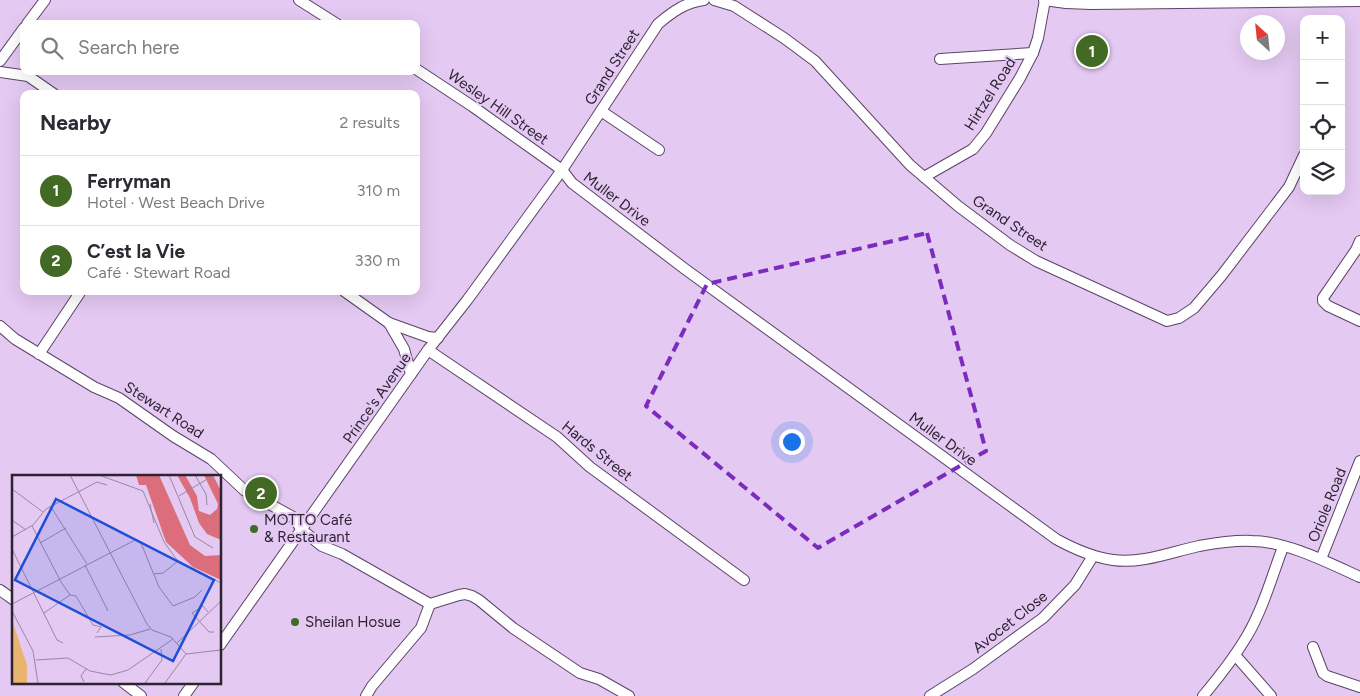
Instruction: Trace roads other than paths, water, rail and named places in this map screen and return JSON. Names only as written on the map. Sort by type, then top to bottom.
[{"type":"street","points":[[30,20],[45,0]]},
{"type":"street","points":[[299,0],[331,20]]},
{"type":"street","name":"Grand Street","points":[[562,170],[658,24],[679,8],[689,3],[704,0]]},
{"type":"street","name":"Grand Street","points":[[714,0],[734,6],[815,61],[910,165],[958,206],[1025,255],[1167,321],[1179,318],[1194,308],[1222,276],[1289,187],[1300,164]]},
{"type":"street","points":[[1045,0],[1091,4],[1360,1]]},
{"type":"street","name":"Hirtzel Road","points":[[924,177],[973,149],[980,141],[1007,99],[1033,52],[1038,38],[1045,0]]},
{"type":"street","points":[[0,62],[20,34]]},
{"type":"street","points":[[940,59],[1033,52]]},
{"type":"street","points":[[0,72],[20,73]]},
{"type":"street","name":"Wesley Hill Street","points":[[420,73],[472,106],[562,170]]},
{"type":"street","points":[[29,75],[49,90]]},
{"type":"street","points":[[601,110],[659,150]]},
{"type":"street","name":"Prince's Avenue","points":[[221,644],[428,350],[562,170]]},
{"type":"street","name":"Muller Drive","points":[[562,170],[572,183],[662,252],[1056,539],[1093,556],[1114,560],[1155,557],[1199,546],[1251,541],[1266,542],[1321,560],[1360,577]]},
{"type":"street","points":[[1360,241],[1356,250],[1323,298],[1323,301],[1328,306],[1360,321]]},
{"type":"street","points":[[39,354],[78,295]]},
{"type":"street","points":[[350,295],[389,323],[438,338]]},
{"type":"street","points":[[389,323],[404,349],[411,374]]},
{"type":"street","name":"Stewart Road","points":[[0,326],[15,339],[94,387],[119,398],[173,436],[211,459],[244,490],[293,517],[302,530],[322,546],[342,554],[430,604]]},
{"type":"street","name":"Hards Street","points":[[428,350],[557,437],[590,467],[744,580]]},
{"type":"street","name":"Oriole Road","points":[[1321,560],[1360,461]]},
{"type":"street","points":[[1204,696],[1235,656],[1254,622],[1283,547]]},
{"type":"street","name":"Avocet Close","points":[[930,696],[973,669],[1043,618],[1075,585],[1093,556]]},
{"type":"street","points":[[0,590],[12,599]]},
{"type":"street","points":[[366,696],[372,686],[421,628],[430,604],[465,594],[479,600],[513,628],[580,673],[599,679],[629,696]]},
{"type":"street","points":[[1313,647],[1323,673],[1360,687]]},
{"type":"street","points":[[1235,656],[1271,696]]},
{"type":"street","points":[[126,684],[141,696]]},
{"type":"street","points":[[184,696],[193,684]]},
{"type":"place","name":"Ferryman","points":[[1092,51]]},
{"type":"place","name":"C’est la Vie","points":[[261,493]]},
{"type":"place","name":"MOTTO Café & Restaurant","points":[[254,529]]},
{"type":"place","name":"Sheilan Hosue","points":[[295,622]]}]
